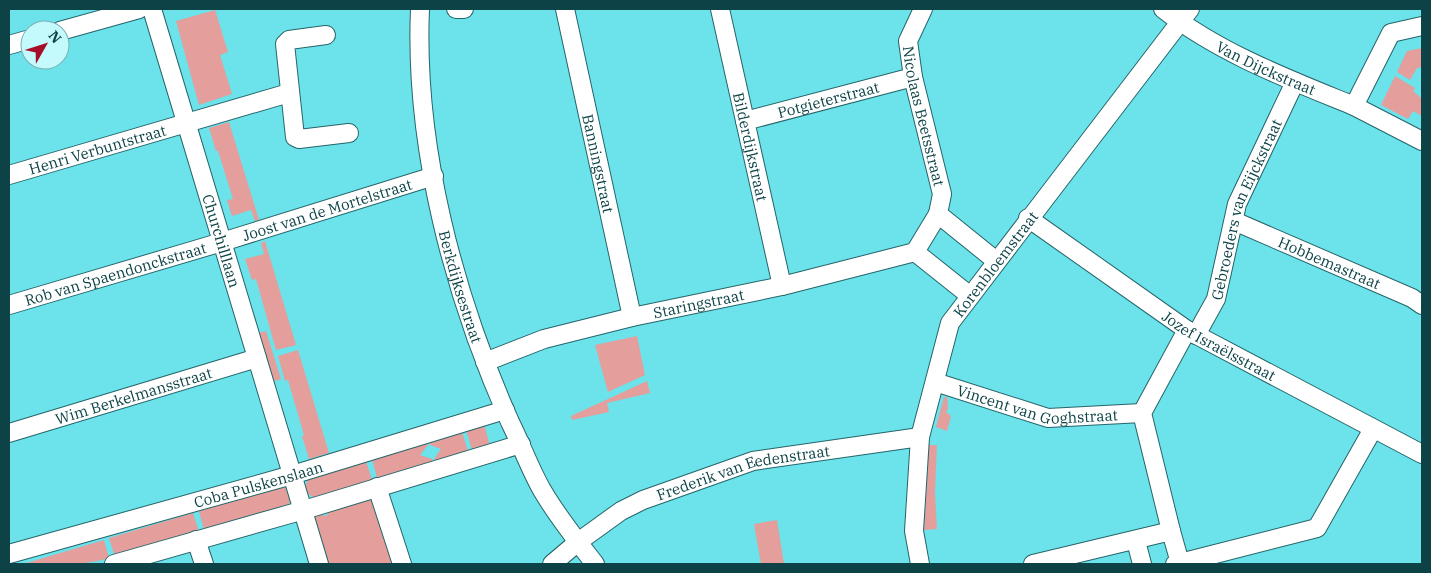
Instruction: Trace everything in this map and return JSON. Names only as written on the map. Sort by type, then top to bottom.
[{"type":"street","points":[[70,28],[140,9]]},
{"type":"street","name":"Churchilllaan","points":[[152,9],[319,564]]},
{"type":"street","name":"Berkdijksestraat","points":[[420,9],[418,48],[424,115],[434,176],[452,261],[485,362],[542,490],[594,564]]},
{"type":"street","points":[[456,9],[464,9]]},
{"type":"street","name":"Banningstraat","points":[[565,9],[632,316]]},
{"type":"street","name":"Bilderdijkstraat","points":[[720,9],[782,286]]},
{"type":"street","name":"Nicolaas Beetsstraat","points":[[923,9],[908,41],[914,76],[942,194],[938,214]]},
{"type":"street","name":"Van Dijckstraat","points":[[1163,9],[1185,16],[1199,36],[1295,82],[1354,106],[1422,141]]},
{"type":"street","name":"Korenbloemstraat","points":[[920,564],[914,531],[920,437],[950,323],[995,260],[1185,16]]},
{"type":"street","points":[[1354,106],[1391,33],[1422,26]]},
{"type":"street","points":[[326,35],[289,40],[285,44],[295,137],[299,139],[349,134]]},
{"type":"street","name":"Potgieterstraat","points":[[745,122],[914,76]]},
{"type":"street","name":"Gebroeders van Eijckstraat","points":[[1142,414],[1191,333],[1216,299],[1237,204],[1295,82]]},
{"type":"street","name":"Henri Verbuntstraat","points":[[9,175],[289,93]]},
{"type":"street","name":"Joost van de Mortelstraat","points":[[222,242],[434,176]]},
{"type":"street","points":[[969,295],[915,252],[938,214],[995,260]]},
{"type":"street","name":"Jozef Israëlsstraat","points":[[1028,218],[1191,333],[1422,454]]},
{"type":"street","name":"Hobbemastraat","points":[[1234,221],[1412,298],[1422,306]]},
{"type":"street","name":"Rob van Spaendonckstraat","points":[[9,305],[222,242]]},
{"type":"street","name":"Staringstraat","points":[[485,362],[544,339],[632,316],[782,286],[915,252]]},
{"type":"street","name":"Wim Berkelmansstraat","points":[[9,432],[257,358]]},
{"type":"street","name":"Vincent van Goghstraat","points":[[936,382],[1048,418],[1142,414]]},
{"type":"street","name":"Coba Pulskenslaan","points":[[9,554],[292,475],[505,410]]},
{"type":"street","points":[[1142,414],[1178,564],[1318,528],[1373,428]]},
{"type":"street","name":"Frederik van Eedenstraat","points":[[578,542],[621,511],[643,500],[753,461],[920,437]]},
{"type":"street","points":[[118,564],[521,444]]},
{"type":"street","points":[[377,487],[402,564]]},
{"type":"street","points":[[1034,564],[1136,541],[1171,531]]},
{"type":"street","points":[[196,540],[204,564]]},
{"type":"street","points":[[1136,541],[1142,564]]},
{"type":"street","points":[[552,564],[578,542]]},
{"type":"shaded area","points":[[215,10],[228,52],[220,55],[232,94],[199,105],[176,21]]},
{"type":"shaded area","points":[[1422,48],[1422,67],[1417,68],[1410,80],[1397,72],[1407,51]]},
{"type":"shaded area","points":[[1395,76],[1415,88],[1413,91],[1422,99],[1422,116],[1413,111],[1408,119],[1381,105]]},
{"type":"shaded area","points":[[229,122],[259,220],[255,221],[251,210],[232,216],[227,200],[233,199],[209,128]]},
{"type":"shaded area","points":[[265,241],[296,345],[276,350],[256,279],[252,280],[245,259],[264,254],[261,243]]},
{"type":"shaded area","points":[[266,331],[281,379],[269,383],[254,334]]},
{"type":"shaded area","points":[[637,336],[645,375],[608,392],[595,345]]},
{"type":"shaded area","points":[[298,350],[329,453],[309,459],[288,380],[285,381],[278,356]]},
{"type":"shaded area","points":[[647,381],[650,393],[607,403],[609,412],[572,420],[571,416]]},
{"type":"shaded area","points":[[944,397],[947,397],[948,409],[946,412],[951,416],[947,431],[936,427]]},
{"type":"shaded area","points":[[484,424],[490,446],[472,450],[466,430]]},
{"type":"shaded area","points":[[462,432],[468,451],[435,461],[434,459],[441,449],[430,445],[429,442]]},
{"type":"shaded area","points":[[427,443],[428,445],[420,455],[432,459],[433,462],[377,478],[372,459]]},
{"type":"shaded area","points":[[929,445],[937,445],[935,493],[937,529],[924,530]]},
{"type":"shaded area","points":[[366,461],[372,480],[314,498],[306,492],[305,485],[310,478]]},
{"type":"shaded area","points":[[282,487],[289,489],[291,501],[286,507],[204,530],[199,511]]},
{"type":"shaded area","points":[[373,498],[394,564],[326,564],[312,517],[322,514],[323,516],[328,515],[327,512]]},
{"type":"shaded area","points":[[193,513],[199,532],[115,557],[109,538]]},
{"type":"shaded area","points":[[777,520],[784,564],[761,564],[754,524]]},
{"type":"shaded area","points":[[104,540],[109,558],[100,561],[23,564]]}]
